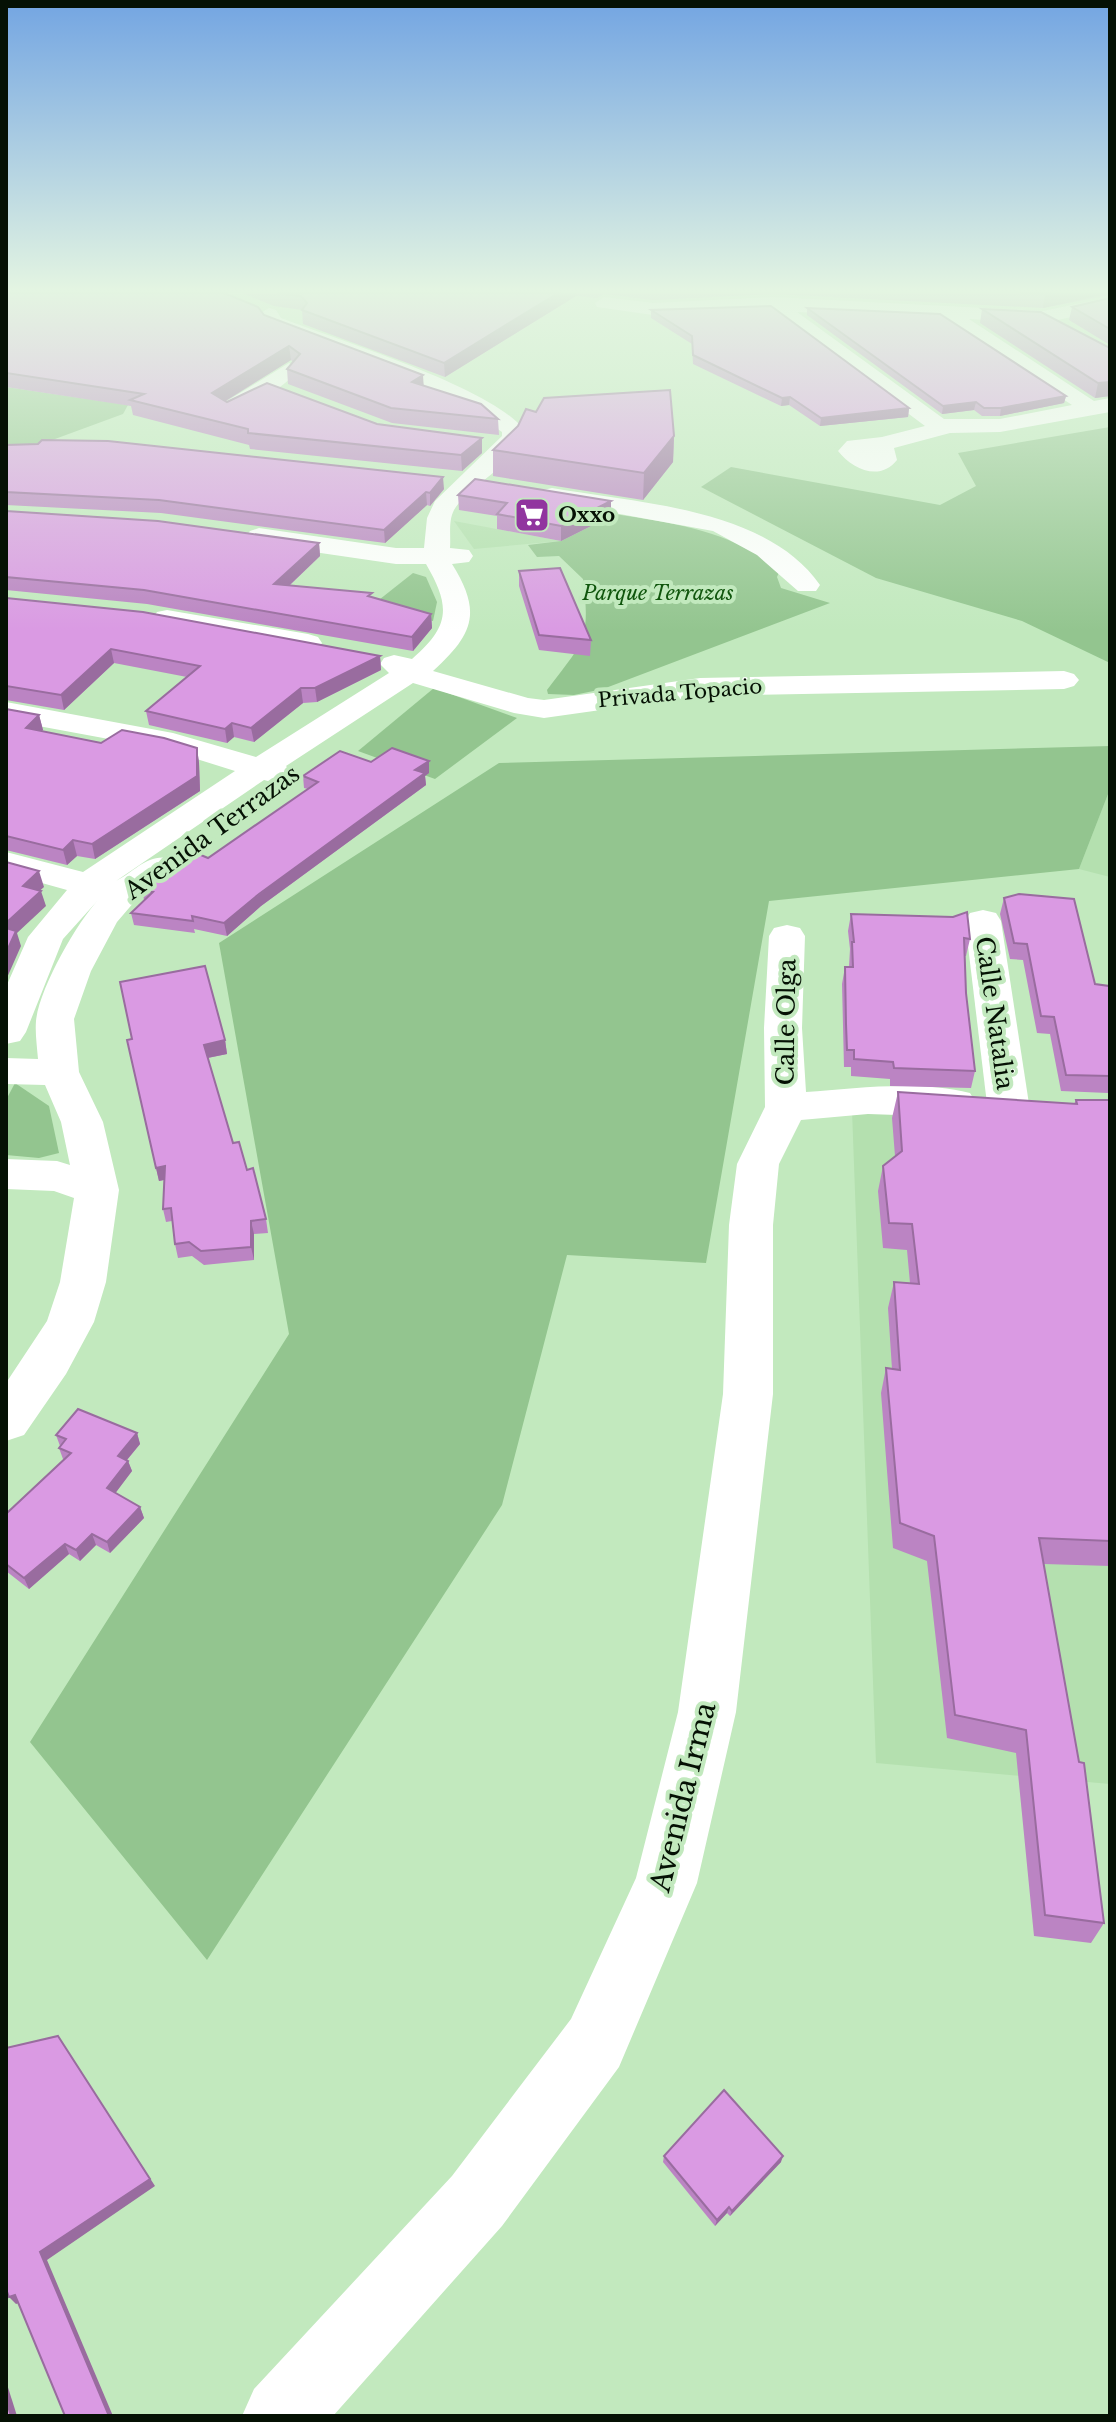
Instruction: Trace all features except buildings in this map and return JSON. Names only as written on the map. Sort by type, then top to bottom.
[{"type":"street","points":[[228,531],[396,556],[445,551],[438,515],[512,439],[513,431],[495,413],[479,406]]},
{"type":"street","points":[[910,406],[929,421],[947,427]]},
{"type":"street","points":[[882,444],[947,427],[1053,418],[1100,407]]},
{"type":"street","points":[[479,443],[507,446]]},
{"type":"street","points":[[436,480],[497,487]]},
{"type":"street","points":[[526,491],[719,525],[740,533],[780,557],[807,585]]},
{"type":"street","name":"Avenida Terrazas","points":[[6,1032],[46,937],[107,889],[133,851],[273,772],[400,665],[453,633],[458,622],[458,598],[445,551]]},
{"type":"street","name":"Privada Topacio","points":[[146,615],[400,665],[507,695],[544,709],[700,687],[1064,680]]},
{"type":"street","name":"Privada Topacio","points":[[839,684],[911,654],[1004,681]]},
{"type":"street","points":[[6,711],[173,742],[273,772]]},
{"type":"street","points":[[6,862],[107,889]]},
{"type":"street","name":"Avenida Terrazas","points":[[6,1421],[49,1361],[70,1322],[83,1282],[97,1190],[82,1122],[59,1072],[55,1019],[72,971],[101,918],[107,889]]},
{"type":"street","name":"Calle Natalia","points":[[983,921],[1008,1104]]},
{"type":"street","name":"Calle Olga","points":[[786,1107],[783,1028],[787,936]]},
{"type":"street","points":[[6,1071],[59,1072]]},
{"type":"street","points":[[786,1107],[868,1101],[1052,1107]]},
{"type":"street","name":"Avenida Irma","points":[[281,2416],[477,2201],[595,2043],[666,1883],[707,1712],[748,1394],[751,1225],[758,1164],[786,1107]]},
{"type":"street","points":[[6,1174],[57,1176],[97,1190]]},
{"type":"shaded area","points":[[454,521],[561,541],[474,549]]},
{"type":"shaded area","points":[[1110,789],[1110,877],[1079,869]]},
{"type":"shaded area","points":[[852,1110],[1110,1128],[1110,1784],[876,1763]]},
{"type":"green space","points":[[6,406],[127,406],[123,414],[6,457]]},
{"type":"green space","points":[[1110,427],[1110,663],[1022,621],[876,578],[701,487],[731,467],[940,505],[976,486],[958,453]]},
{"type":"green space","name":"Parque Terrazas","points":[[615,514],[722,537],[780,570],[777,577],[781,588],[830,603],[603,689],[574,695],[548,694],[547,690],[582,640],[586,616],[583,579],[559,556],[537,557],[528,545],[561,541]]},
{"type":"green space","points":[[413,573],[426,577],[437,602],[433,621],[370,607]]},
{"type":"green space","points":[[434,688],[517,718],[435,779],[358,751]]},
{"type":"green space","points":[[1110,746],[1110,789],[1079,869],[769,901],[706,1263],[567,1255],[502,1505],[207,1960],[30,1742],[289,1334],[219,943],[499,763]]},
{"type":"green space","points":[[15,1083],[49,1106],[59,1153],[39,1158],[6,1155],[6,1100]]},
{"type":"place","name":"Oxxo","points":[[532,515]]}]
